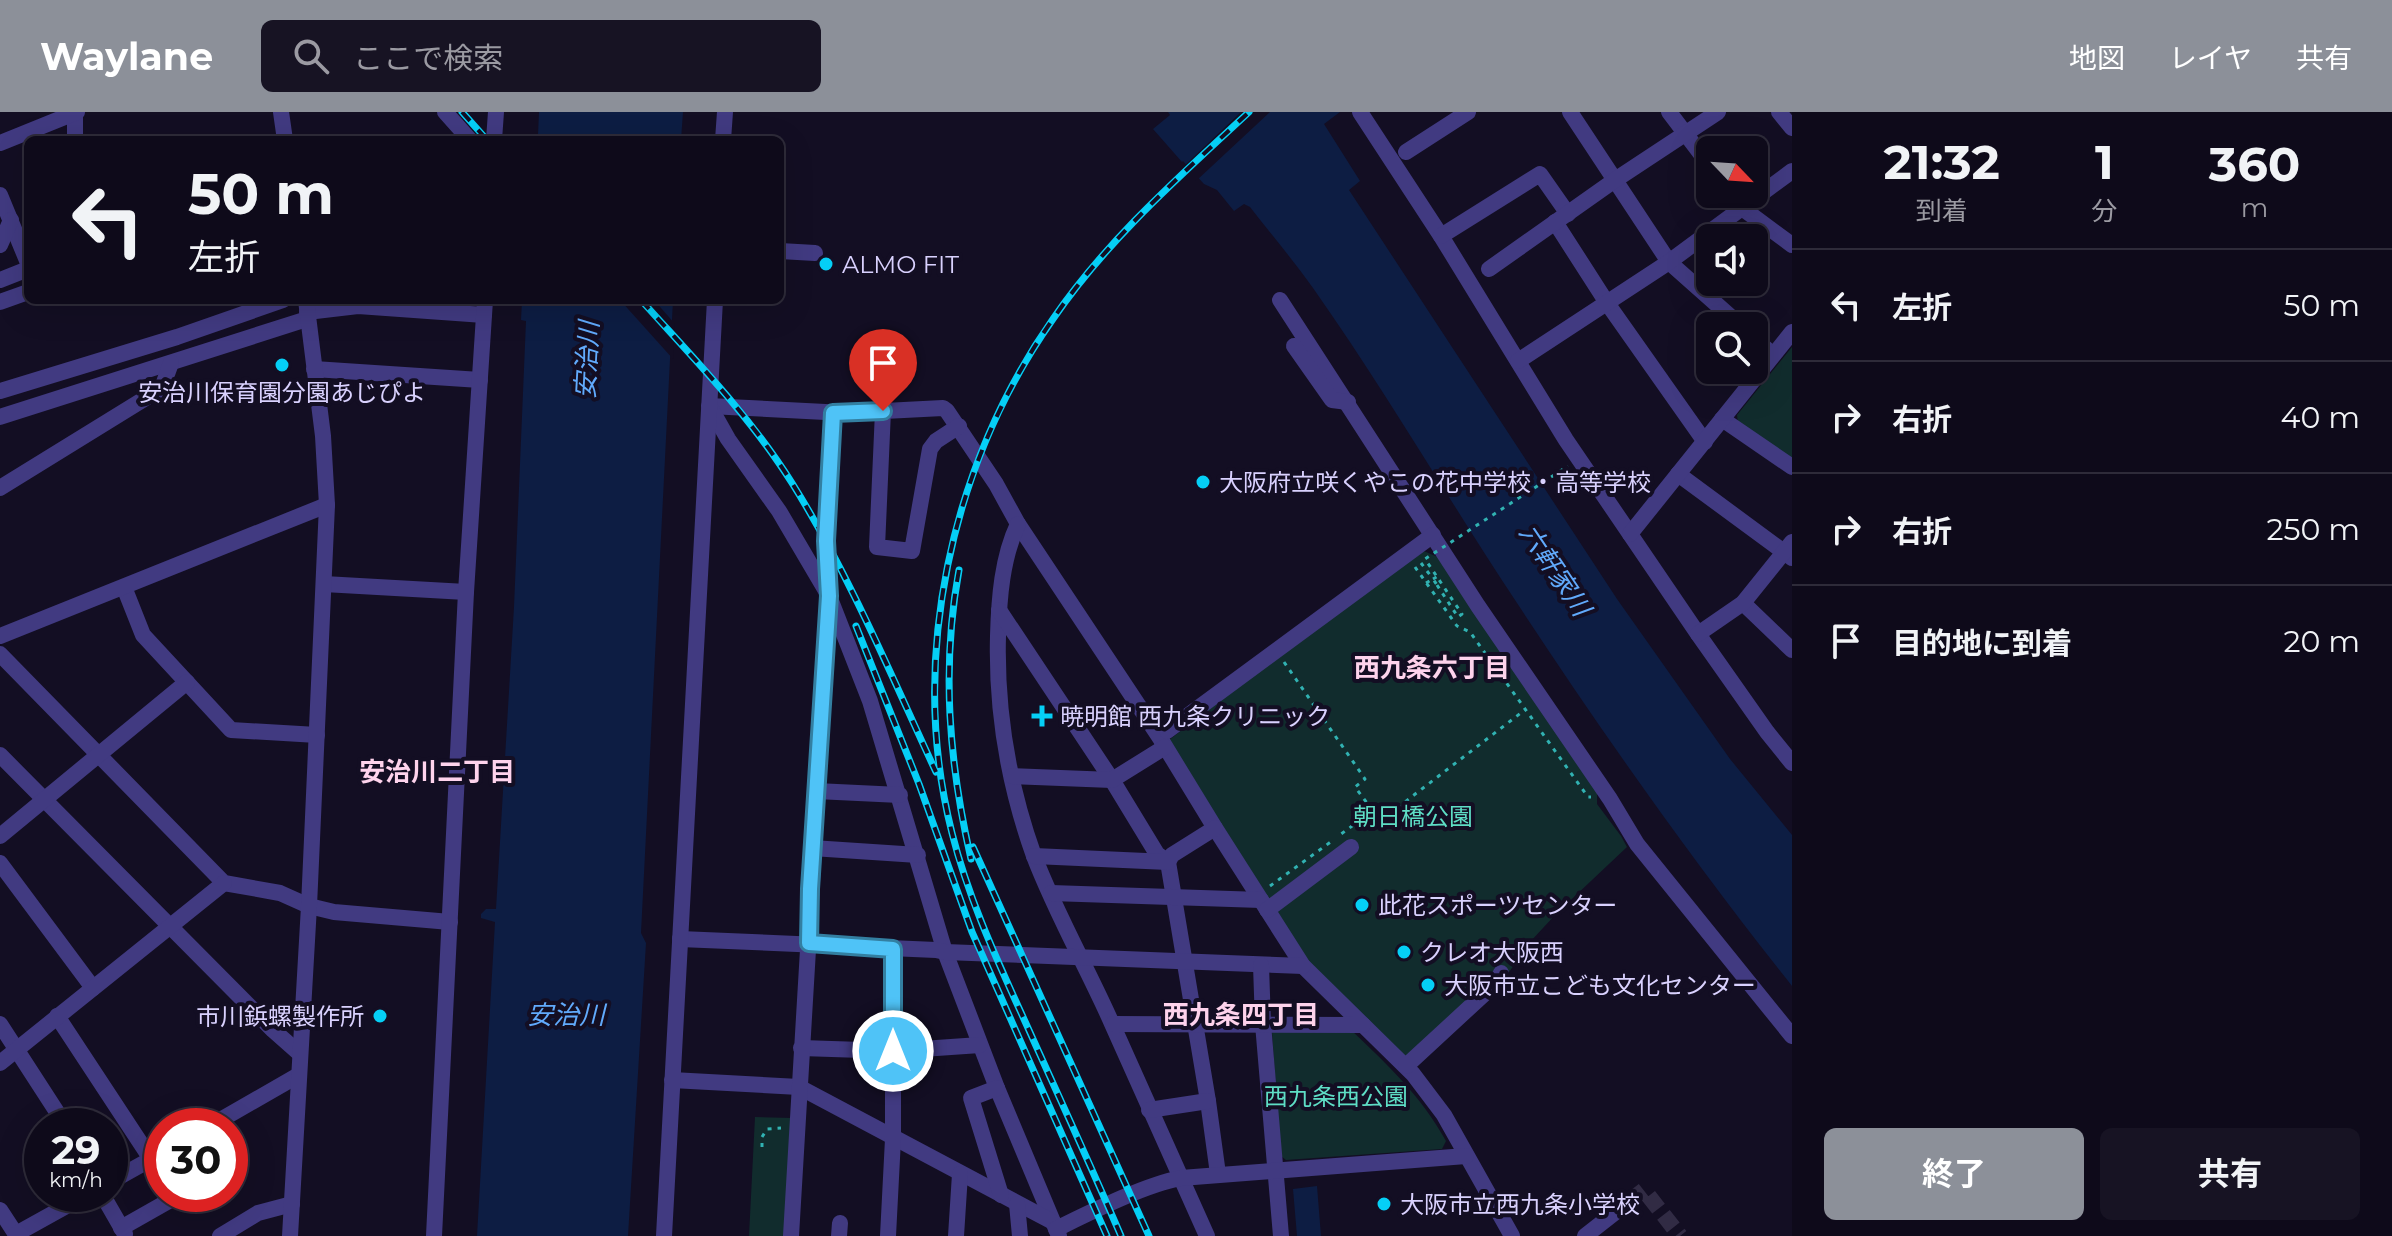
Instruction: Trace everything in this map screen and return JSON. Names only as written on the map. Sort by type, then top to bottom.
[{"type":"street","points":[[0,143],[76,112],[75,136]]},
{"type":"street","points":[[281,112],[284,136]]},
{"type":"street","points":[[445,112],[466,136]]},
{"type":"street","points":[[494,136],[496,112]]},
{"type":"street","points":[[723,136],[725,112]]},
{"type":"street","points":[[1360,112],[1441,236],[1566,440],[1698,634],[1792,763]]},
{"type":"street","points":[[1406,152],[1468,112]]},
{"type":"street","points":[[1570,112],[1669,262],[1725,312]]},
{"type":"street","points":[[1669,112],[1696,147]]},
{"type":"street","points":[[1489,269],[1718,112]]},
{"type":"street","points":[[1779,112],[1792,128]]},
{"type":"street","points":[[1768,189],[1792,171]]},
{"type":"street","points":[[1441,236],[1540,174],[1607,303],[1705,442]]},
{"type":"street","points":[[0,195],[24,255]]},
{"type":"street","points":[[1518,361],[1669,262],[1742,208],[1792,245]]},
{"type":"street","points":[[0,245],[11,220]]},
{"type":"street","points":[[784,251],[815,253]]},
{"type":"street","points":[[1,278],[24,268]]},
{"type":"street","points":[[0,302],[24,293]]},
{"type":"street","points":[[1280,300],[1637,844],[1792,1036]]},
{"type":"street","points":[[0,391],[177,337],[272,304]]},
{"type":"street","points":[[664,1236],[715,304]]},
{"type":"street","points":[[0,417],[178,361],[307,310],[358,306],[484,307],[466,592],[434,1236]]},
{"type":"street","points":[[290,1236],[327,505],[323,436],[307,310]]},
{"type":"street","points":[[1630,534],[1792,332]]},
{"type":"street","points":[[0,488],[162,388],[178,361],[177,337]]},
{"type":"street","points":[[1294,346],[1332,400],[1348,402]]},
{"type":"street","points":[[1768,351],[1773,355]]},
{"type":"street","points":[[314,369],[480,380]]},
{"type":"street","points":[[69,371],[75,393]]},
{"type":"street","points":[[709,406],[833,413],[943,408],[959,426],[1018,524],[1166,739],[1215,828],[1303,966],[1406,1066],[1444,1115],[1512,1236]]},
{"type":"street","points":[[709,406],[728,439],[779,511],[829,596],[870,701],[945,952],[1056,1229]]},
{"type":"street","points":[[883,411],[877,547],[912,551],[930,449],[936,441],[959,426]]},
{"type":"street","points":[[791,1236],[829,596],[826,541],[833,413]]},
{"type":"street","points":[[1722,419],[1792,467]]},
{"type":"street","points":[[1678,474],[1789,551],[1743,603],[1698,634]]},
{"type":"street","points":[[0,636],[327,505]]},
{"type":"street","points":[[1018,524],[1008,544],[999,610],[997,669],[1004,741],[1012,776],[1034,856],[1207,1236]]},
{"type":"street","points":[[1012,776],[1112,780],[1411,556],[1433,535]]},
{"type":"street","points":[[324,584],[466,592]]},
{"type":"street","points":[[124,587],[143,635],[231,730],[317,735]]},
{"type":"street","points":[[1743,603],[1792,650]]},
{"type":"street","points":[[999,610],[1112,780],[1157,854],[1168,862]]},
{"type":"street","points":[[0,654],[224,883],[280,893],[309,906],[334,912],[450,922]]},
{"type":"street","points":[[0,836],[187,682]]},
{"type":"street","points":[[0,755],[299,1053]]},
{"type":"street","points":[[816,791],[900,795]]},
{"type":"street","points":[[1215,828],[1172,855],[1168,862],[1218,1174]]},
{"type":"street","points":[[1051,893],[1262,902],[1351,847]]},
{"type":"street","points":[[812,848],[918,855]]},
{"type":"street","points":[[1034,856],[1168,862]]},
{"type":"street","points":[[0,863],[93,988]]},
{"type":"street","points":[[0,1063],[224,883]]},
{"type":"street","points":[[680,939],[1303,966]]},
{"type":"street","points":[[888,1236],[893,1139],[893,949]]},
{"type":"street","points":[[1261,965],[1281,1236]]},
{"type":"street","points":[[1406,1066],[1496,983],[1501,973]]},
{"type":"street","points":[[57,1016],[144,1139]]},
{"type":"street","points":[[0,1024],[55,1108]]},
{"type":"street","points":[[1113,1024],[1363,1025]]},
{"type":"street","points":[[801,1048],[893,1051],[980,1045]]},
{"type":"street","points":[[241,1108],[297,1076]]},
{"type":"street","points":[[672,1080],[799,1087],[1001,1195],[1056,1229]]},
{"type":"street","points":[[997,1088],[971,1098],[1001,1195]]},
{"type":"street","points":[[1149,1110],[1208,1101]]},
{"type":"street","points":[[1056,1229],[1169,1180],[1466,1156]]},
{"type":"street","points":[[956,1236],[960,1174]]},
{"type":"street","points":[[1585,1236],[1631,1200]]},
{"type":"street","points":[[220,1236],[258,1213],[292,1204]]},
{"type":"street","points":[[1017,1204],[1020,1236]]},
{"type":"street","points":[[0,1210],[13,1234],[54,1212]]},
{"type":"street","points":[[112,1212],[124,1232],[154,1212]]},
{"type":"path","points":[[1411,556],[1433,579],[1458,617],[1462,614],[1425,559],[1568,466]]},
{"type":"path","points":[[1411,556],[1457,626],[1470,632],[1588,797],[1610,799]]},
{"type":"path","points":[[1426,583],[1433,579]]},
{"type":"path","points":[[1282,659],[1365,779],[1355,787],[1373,811],[1384,818],[1526,709]]},
{"type":"path","points":[[1262,902],[1373,811]]},
{"type":"path","points":[[762,1147],[762,1137],[767,1129],[797,1129]]},
{"type":"green space","points":[[1792,347],[1792,461],[1738,424],[1737,415],[1762,384],[1768,384],[1768,377]]},
{"type":"green space","name":"朝日橋公園","points":[[1419,549],[1440,558],[1597,790],[1597,804],[1627,847],[1530,942],[1498,988],[1412,1065],[1308,965],[1169,740]]},
{"type":"green space","name":"西九条西公園","points":[[1276,1029],[1351,1030],[1415,1095],[1446,1141],[1442,1149],[1286,1160],[1281,1156],[1272,1033]]},
{"type":"green space","points":[[755,1117],[792,1118],[785,1236],[749,1236]]},
{"type":"water","points":[[539,112],[683,112],[681,136],[538,135]]},
{"type":"water","name":"六軒家川","points":[[1168,112],[1340,112],[1324,124],[1360,181],[1349,190],[1617,599],[1730,759],[1792,835],[1792,986],[1650,798],[1582,701],[1366,366],[1305,278],[1250,207],[1244,204],[1234,211],[1217,190],[1204,184],[1153,129],[1170,115]]},
{"type":"water","name":"安治川","points":[[522,304],[673,304],[641,933],[646,943],[628,1236],[477,1236],[495,922],[481,918],[481,914],[486,909],[496,909],[514,607],[526,321],[521,320]]},
{"type":"water","points":[[1317,1186],[1321,1236],[1297,1236],[1293,1189]]},
{"type":"pier","points":[[1241,112],[1270,112],[1196,181],[1183,167]]},
{"type":"pier","points":[[624,304],[658,304],[675,324],[673,359]]},
{"type":"tunnel","points":[[1631,1200],[1644,1190],[1680,1236]]},
{"type":"railway","points":[[462,112],[483,136]]},
{"type":"railway","points":[[1121,1236],[996,956],[959,858],[940,767],[935,700],[938,632],[948,565],[965,499],[988,436],[1018,376],[1053,319],[1097,262],[1145,210],[1249,112]]},
{"type":"railway","points":[[645,304],[740,411],[792,483],[851,589],[936,772]]},
{"type":"railway","points":[[959,570],[950,643],[950,715],[957,787],[971,859]]},
{"type":"railway","points":[[856,626],[919,784],[972,932],[1107,1236]]},
{"type":"railway","points":[[973,847],[1149,1236]]},
{"type":"place","name":"ALMO FIT","points":[[826,264]]},
{"type":"place","name":"安治川保育園分園あじぴよ","points":[[282,365]]},
{"type":"place","name":"大阪府立咲くやこの花中学校・高等学校","points":[[1203,482]]},
{"type":"place","name":"暁明館 西九条クリニック","points":[[1042,716]]},
{"type":"place","name":"此花スポーツセンター","points":[[1362,905]]},
{"type":"place","name":"クレオ大阪西","points":[[1404,952]]},
{"type":"place","name":"大阪市立こども文化センター","points":[[1428,985]]},
{"type":"place","name":"市川鋲螺製作所","points":[[380,1016]]},
{"type":"place","name":"大阪市立西九条小学校","points":[[1384,1204]]},
{"type":"district","name":"西九条六丁目","points":[[1432,668]]},
{"type":"district","name":"安治川二丁目","points":[[437,772]]},
{"type":"district","name":"西九条四丁目","points":[[1241,1015]]},
{"type":"route","points":[[883,411],[833,413],[826,541],[829,596],[809,943],[893,949],[893,1051]]}]
